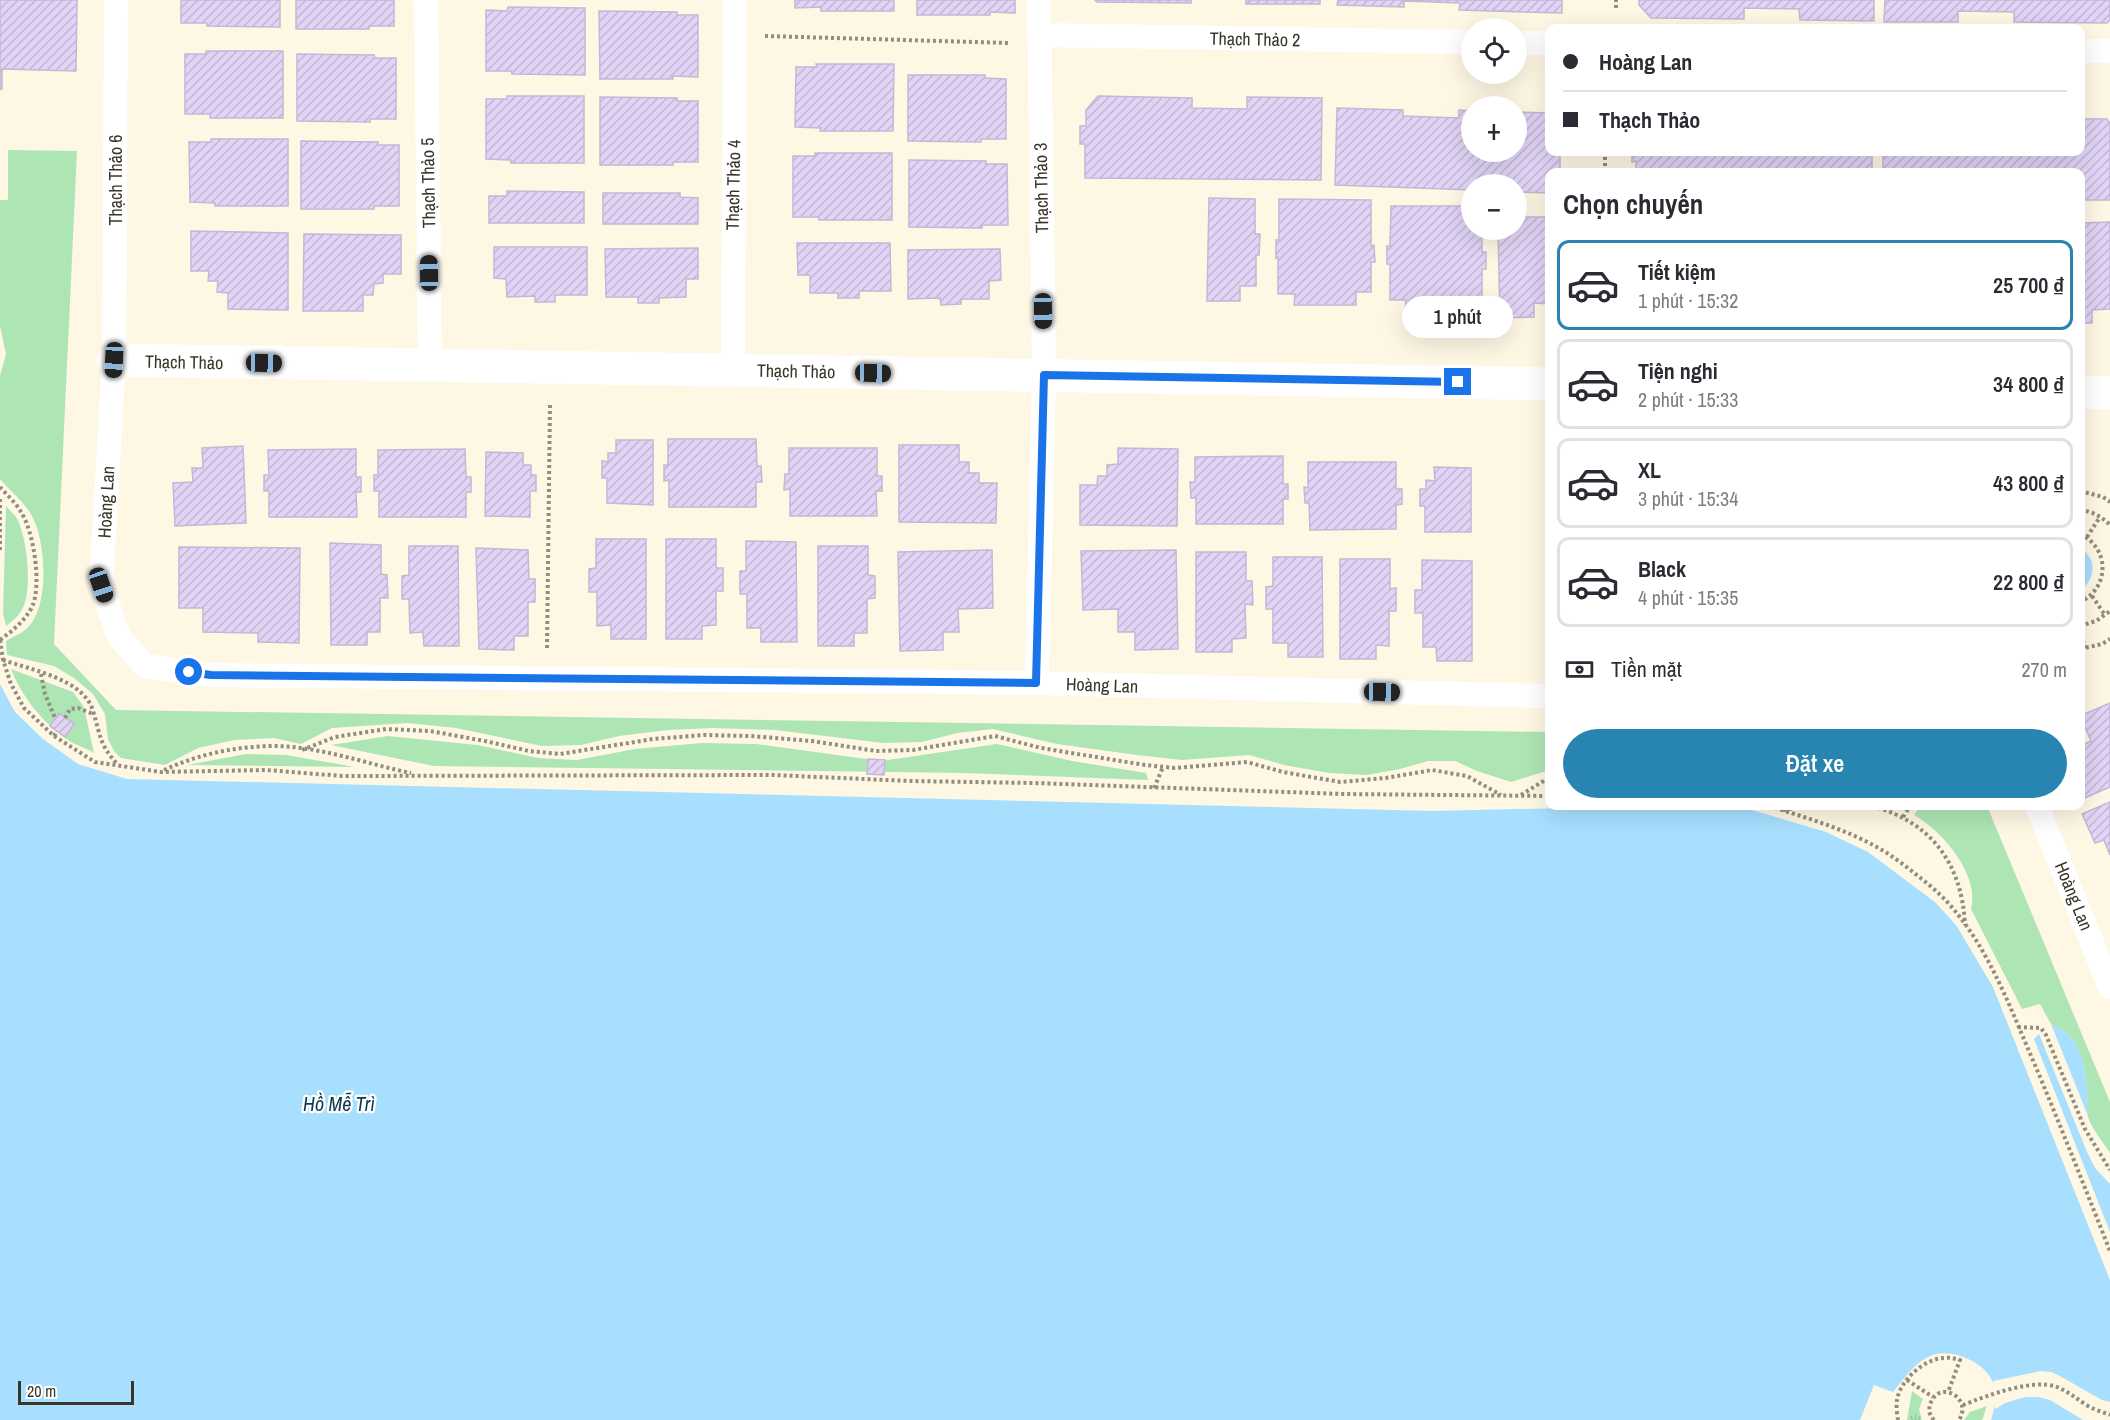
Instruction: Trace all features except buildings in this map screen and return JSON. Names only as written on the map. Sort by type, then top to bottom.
[{"type":"street","name":"Thạch Thảo","points":[[114,360],[1545,384]]},
{"type":"street","points":[[2085,392],[2110,393]]},
{"type":"lane","name":"Thạch Thảo 6","points":[[114,360],[116,0]]},
{"type":"lane","name":"Thạch Thảo 5","points":[[426,0],[430,366]]},
{"type":"lane","name":"Thạch Thảo 4","points":[[732,370],[735,0]]},
{"type":"lane","name":"Thạch Thảo 3","points":[[1036,683],[1044,375],[1039,0]]},
{"type":"lane","name":"Thạch Thảo 2","points":[[1039,35],[1461,42]]},
{"type":"lane","points":[[1527,43],[1545,43]]},
{"type":"lane","points":[[2085,51],[2110,51]]},
{"type":"lane","name":"Hoàng Lan","points":[[114,360],[101,585],[119,637],[146,666],[211,675],[1036,683],[1545,696]]},
{"type":"lane","name":"Hoàng Lan","points":[[2039,810],[2110,987]]},
{"type":"path","points":[[1616,0],[1616,8]]},
{"type":"path","points":[[765,36],[1016,43]]},
{"type":"path","points":[[547,651],[550,397]]},
{"type":"path","points":[[0,487],[21,512],[30,534],[35,556],[36,579],[33,605],[20,625],[0,640],[3,660],[11,684],[24,708],[54,736],[95,762],[161,772],[266,770],[342,776],[420,774],[773,775],[910,782],[1034,783],[1342,794],[1545,796]]},
{"type":"path","points":[[2085,492],[2103,497],[2110,502]]},
{"type":"path","points":[[0,499],[0,553]]},
{"type":"path","points":[[2085,510],[2110,525]]},
{"type":"path","points":[[2085,600],[2098,590],[2108,567],[2096,544],[2087,537],[2100,517]]},
{"type":"path","points":[[2092,596],[2105,615]]},
{"type":"path","points":[[2085,624],[2096,621],[2110,611]]},
{"type":"path","points":[[2085,648],[2102,644],[2110,639]]},
{"type":"path","points":[[3,660],[67,682],[81,692],[93,709],[99,736],[105,750],[118,765]]},
{"type":"path","points":[[40,674],[55,718]]},
{"type":"path","points":[[65,718],[70,709],[78,708],[94,714]]},
{"type":"path","points":[[302,750],[335,737],[386,729],[430,731],[529,751],[560,754],[653,739],[704,735],[812,741],[876,752],[913,750],[995,736],[1041,748],[1175,768],[1247,762],[1283,772],[1340,782],[1386,778],[1432,770],[1467,776],[1502,796]]},
{"type":"path","points":[[54,736],[57,731]]},
{"type":"path","points":[[161,772],[188,759],[230,749],[277,746],[335,755],[420,774]]},
{"type":"path","points":[[1154,788],[1163,766]]},
{"type":"path","points":[[1521,796],[1545,780]]},
{"type":"path","points":[[1783,810],[1876,846],[1925,881],[1965,925],[1990,967],[2018,1027],[2110,1251]]},
{"type":"path","points":[[1883,810],[1903,817],[1931,837],[1952,864],[1964,903],[1965,925]]},
{"type":"path","points":[[1903,817],[1907,810]]},
{"type":"path","points":[[2018,1027],[2040,1028],[2046,1035],[2085,1128],[2110,1170]]},
{"type":"path","points":[[1898,1420],[1897,1399],[1907,1380],[1922,1366],[1933,1360],[1945,1358],[1960,1360],[1948,1392]]},
{"type":"path","points":[[1907,1380],[1933,1397]]},
{"type":"path","points":[[1963,1406],[1991,1395],[2022,1387],[2054,1385],[2090,1407],[2110,1414]]},
{"type":"path","points":[[1934,1420],[1931,1418],[1929,1407],[1933,1397],[1948,1392],[1958,1396],[1963,1406],[1959,1420]]},
{"type":"green space","points":[[8,150],[77,151],[54,644],[116,710],[1545,732],[1545,771],[1511,782],[1455,761],[1428,761],[1367,775],[1329,773],[1284,765],[1249,755],[1182,760],[1057,744],[993,729],[957,733],[922,742],[883,743],[775,730],[713,728],[668,730],[619,736],[581,745],[542,746],[456,728],[407,723],[332,728],[301,744],[274,738],[234,740],[198,748],[165,765],[121,758],[114,751],[108,739],[105,714],[93,694],[74,678],[54,666],[7,655],[6,641],[24,631],[34,620],[39,607],[43,576],[41,543],[33,518],[22,502],[0,479],[0,376],[6,354],[0,326],[0,200],[8,200]]},
{"type":"green space","points":[[6,506],[20,525],[25,548],[28,586],[21,612],[6,626],[3,613]]},
{"type":"green space","points":[[11,669],[73,692],[84,707],[94,753],[68,740],[42,717],[21,690]]},
{"type":"green space","points":[[388,736],[477,745],[538,758],[577,760],[635,749],[702,743],[756,744],[881,761],[997,744],[1072,761],[1146,773],[1148,780],[965,773],[434,766],[331,745]]},
{"type":"green space","points":[[246,754],[286,755],[355,767],[187,765]]},
{"type":"green space","points":[[1917,810],[1989,810],[2110,1102],[2110,1153],[2088,1117],[2085,1072],[2075,1043],[2069,1035],[2051,1024],[2040,1004],[2022,1009],[1971,909],[1970,882],[1964,868],[1947,843],[1914,815]]},
{"type":"green space","points":[[1912,1391],[1923,1399],[1919,1409],[1922,1420],[1907,1420]]},
{"type":"green space","points":[[1987,1406],[1982,1420],[1964,1420],[1970,1412]]},
{"type":"water","points":[[2085,551],[2093,569],[2085,586]]},
{"type":"water","name":"Hồ Mễ Trì","points":[[0,684],[15,712],[43,739],[78,764],[127,779],[1433,811],[1545,808],[1752,810],[1826,832],[1868,852],[1935,902],[1956,925],[1993,987],[2110,1280],[2110,1420],[1991,1420],[1995,1397],[1989,1375],[1966,1358],[1947,1353],[1930,1356],[1919,1363],[1893,1392],[1874,1385],[1860,1420],[0,1420]]},
{"type":"water","points":[[2051,1024],[2063,1030],[2079,1050],[2086,1076],[2088,1116]]},
{"type":"water","points":[[2039,1034],[2087,1152],[2095,1168],[2110,1184],[2110,1232],[2034,1039]]},
{"type":"pier","points":[[2041,1371],[2058,1375],[2102,1400],[2110,1402],[2110,1420],[2083,1420],[2050,1400],[2039,1397],[2025,1397],[2005,1403],[1995,1409],[1993,1381]]},
{"type":"route","points":[[189,672],[211,675],[1036,683],[1044,375],[1458,382]]}]
